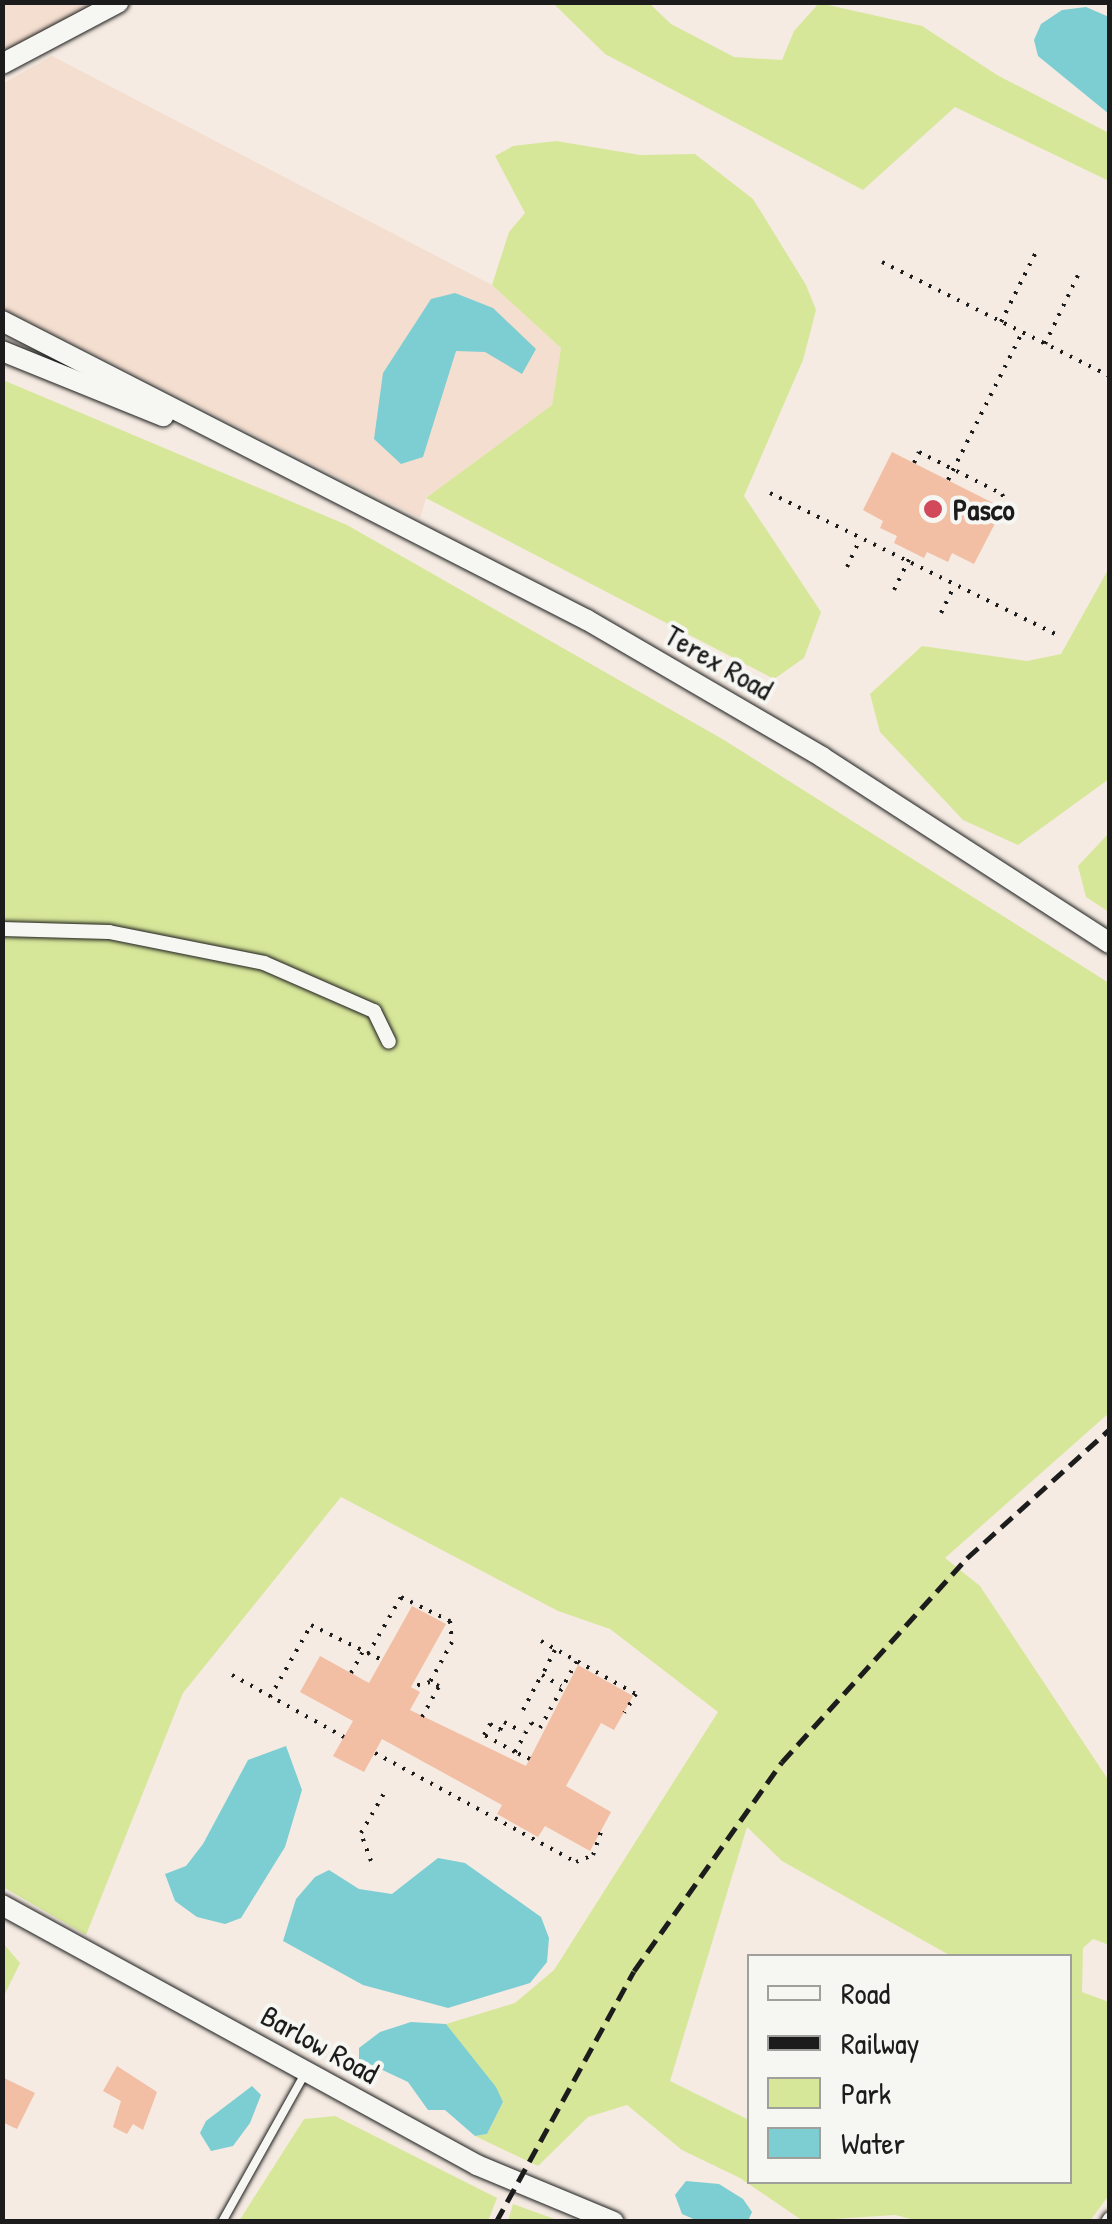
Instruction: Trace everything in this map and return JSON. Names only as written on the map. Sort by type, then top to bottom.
[{"type":"main road","points":[[2,64],[119,2]]},
{"type":"main road","name":"Terex Road","points":[[2,321],[587,620],[730,702],[1110,943]]},
{"type":"main road","name":"Terex Road","points":[[2,351],[281,463]]},
{"type":"main road","name":"Barlow Road","points":[[2,1905],[509,2181],[614,2222]]},
{"type":"street","points":[[2,929],[109,932],[264,964],[374,1011],[389,1042]]},
{"type":"lane","points":[[222,2222],[306,2071]]},
{"type":"path","points":[[1001,322],[1037,250]]},
{"type":"path","points":[[882,262],[1110,376]]},
{"type":"path","points":[[1045,344],[1080,272]]},
{"type":"path","points":[[948,480],[1022,333]]},
{"type":"path","points":[[914,463],[919,452],[1002,494],[1008,508],[998,518]]},
{"type":"path","points":[[770,494],[1055,634]]},
{"type":"path","points":[[847,566],[860,538]]},
{"type":"path","points":[[894,590],[912,553]]},
{"type":"path","points":[[941,614],[955,585]]},
{"type":"path","points":[[351,1673],[406,1596],[454,1626],[430,1682]]},
{"type":"path","points":[[270,1696],[312,1625],[382,1660]]},
{"type":"path","points":[[541,1642],[636,1694],[624,1712]]},
{"type":"path","points":[[523,1710],[556,1650]]},
{"type":"path","points":[[515,1752],[531,1723],[540,1728],[577,1661]]},
{"type":"path","points":[[232,1674],[344,1736]]},
{"type":"path","points":[[542,1675],[564,1687]]},
{"type":"path","points":[[411,1687],[430,1682],[439,1686],[422,1717]]},
{"type":"path","points":[[525,1733],[504,1722],[500,1730],[490,1724],[484,1735],[515,1752],[520,1759],[530,1759]]},
{"type":"path","points":[[374,1753],[576,1862],[593,1855],[602,1829]]},
{"type":"path","points":[[371,1861],[361,1832],[386,1790]]},
{"type":"shaded area","points":[[3,3],[103,3],[3,57]]},
{"type":"shaded area","points":[[52,56],[492,285],[561,348],[552,405],[426,498],[420,518],[3,308],[2,84]]},
{"type":"green space","points":[[553,3],[649,3],[671,24],[734,57],[782,60],[794,31],[819,3],[922,26],[997,75],[1109,133],[1109,181],[955,107],[863,190],[605,54]]},
{"type":"green space","points":[[556,141],[640,155],[695,154],[753,199],[806,285],[816,310],[803,360],[744,496],[821,612],[804,658],[774,679],[426,498],[552,405],[561,348],[492,285],[509,232],[525,213],[495,156],[513,146]]},
{"type":"green space","points":[[3,380],[347,525],[724,740],[1109,983],[1109,1413],[945,1558],[980,1586],[1109,1781],[1109,1945],[1093,1939],[1083,1948],[1082,1992],[1109,2002],[1109,2195],[1090,2221],[923,2222],[895,2215],[803,2221],[749,2184],[1072,2184],[1072,1954],[947,1954],[782,1861],[747,1827],[670,2081],[747,2119],[747,2183],[682,2150],[627,2105],[588,2117],[538,2166],[475,2136],[487,2134],[503,2102],[446,2024],[515,2003],[554,1970],[718,1712],[610,1629],[558,1611],[341,1497],[183,1693],[86,1935],[3,1887]]},
{"type":"green space","points":[[1109,568],[1109,779],[1018,845],[963,820],[880,732],[870,694],[922,646],[1027,661],[1061,654]]},
{"type":"green space","points":[[1109,833],[1109,912],[1086,897],[1078,866]]},
{"type":"green space","points":[[3,1943],[20,1963],[3,1998]]},
{"type":"green space","points":[[335,2116],[497,2198],[488,2221],[239,2221],[304,2119]]},
{"type":"green space","points":[[513,2204],[560,2221],[508,2221]]},
{"type":"water","points":[[1086,7],[1109,17],[1109,114],[1038,56],[1034,40],[1041,24],[1062,10]]},
{"type":"water","points":[[455,293],[493,308],[536,349],[522,374],[485,352],[456,351],[423,457],[401,464],[374,439],[383,373],[431,299]]},
{"type":"water","points":[[286,1746],[302,1790],[285,1847],[241,1918],[225,1924],[197,1917],[175,1901],[165,1874],[186,1866],[203,1844],[248,1760]]},
{"type":"water","points":[[438,1858],[465,1863],[541,1917],[549,1938],[547,1962],[530,1983],[448,2008],[363,1985],[283,1941],[296,1899],[315,1877],[329,1870],[359,1889],[392,1894]]},
{"type":"water","points":[[411,2022],[446,2024],[496,2087],[503,2102],[487,2134],[475,2136],[445,2110],[428,2110],[408,2082],[359,2059],[359,2048],[380,2032]]},
{"type":"water","points":[[252,2086],[261,2095],[250,2123],[233,2146],[211,2151],[200,2133],[206,2121]]},
{"type":"water","points":[[686,2181],[719,2184],[743,2199],[752,2212],[748,2221],[698,2221],[682,2214],[675,2195]]},
{"type":"building","name":"Pasco","points":[[892,452],[1003,508],[974,564],[952,553],[948,562],[927,552],[924,558],[894,543],[897,536],[880,528],[883,521],[863,510]]},
{"type":"building","points":[[412,1606],[446,1624],[411,1687],[420,1692],[410,1710],[526,1766],[578,1665],[633,1696],[614,1730],[601,1723],[566,1786],[611,1812],[590,1851],[545,1826],[538,1837],[497,1814],[502,1805],[382,1739],[364,1772],[333,1756],[353,1721],[300,1692],[320,1656],[369,1683]]},
{"type":"building","points":[[117,2066],[157,2092],[143,2130],[133,2124],[127,2134],[113,2127],[121,2101],[103,2091]]},
{"type":"building","points":[[2,2077],[35,2093],[17,2129],[2,2122]]},
{"type":"railway","points":[[496,2222],[634,1971],[782,1762],[967,1558],[1110,1429]]},
{"type":"place","name":"Pasco","points":[[933,509]]}]
